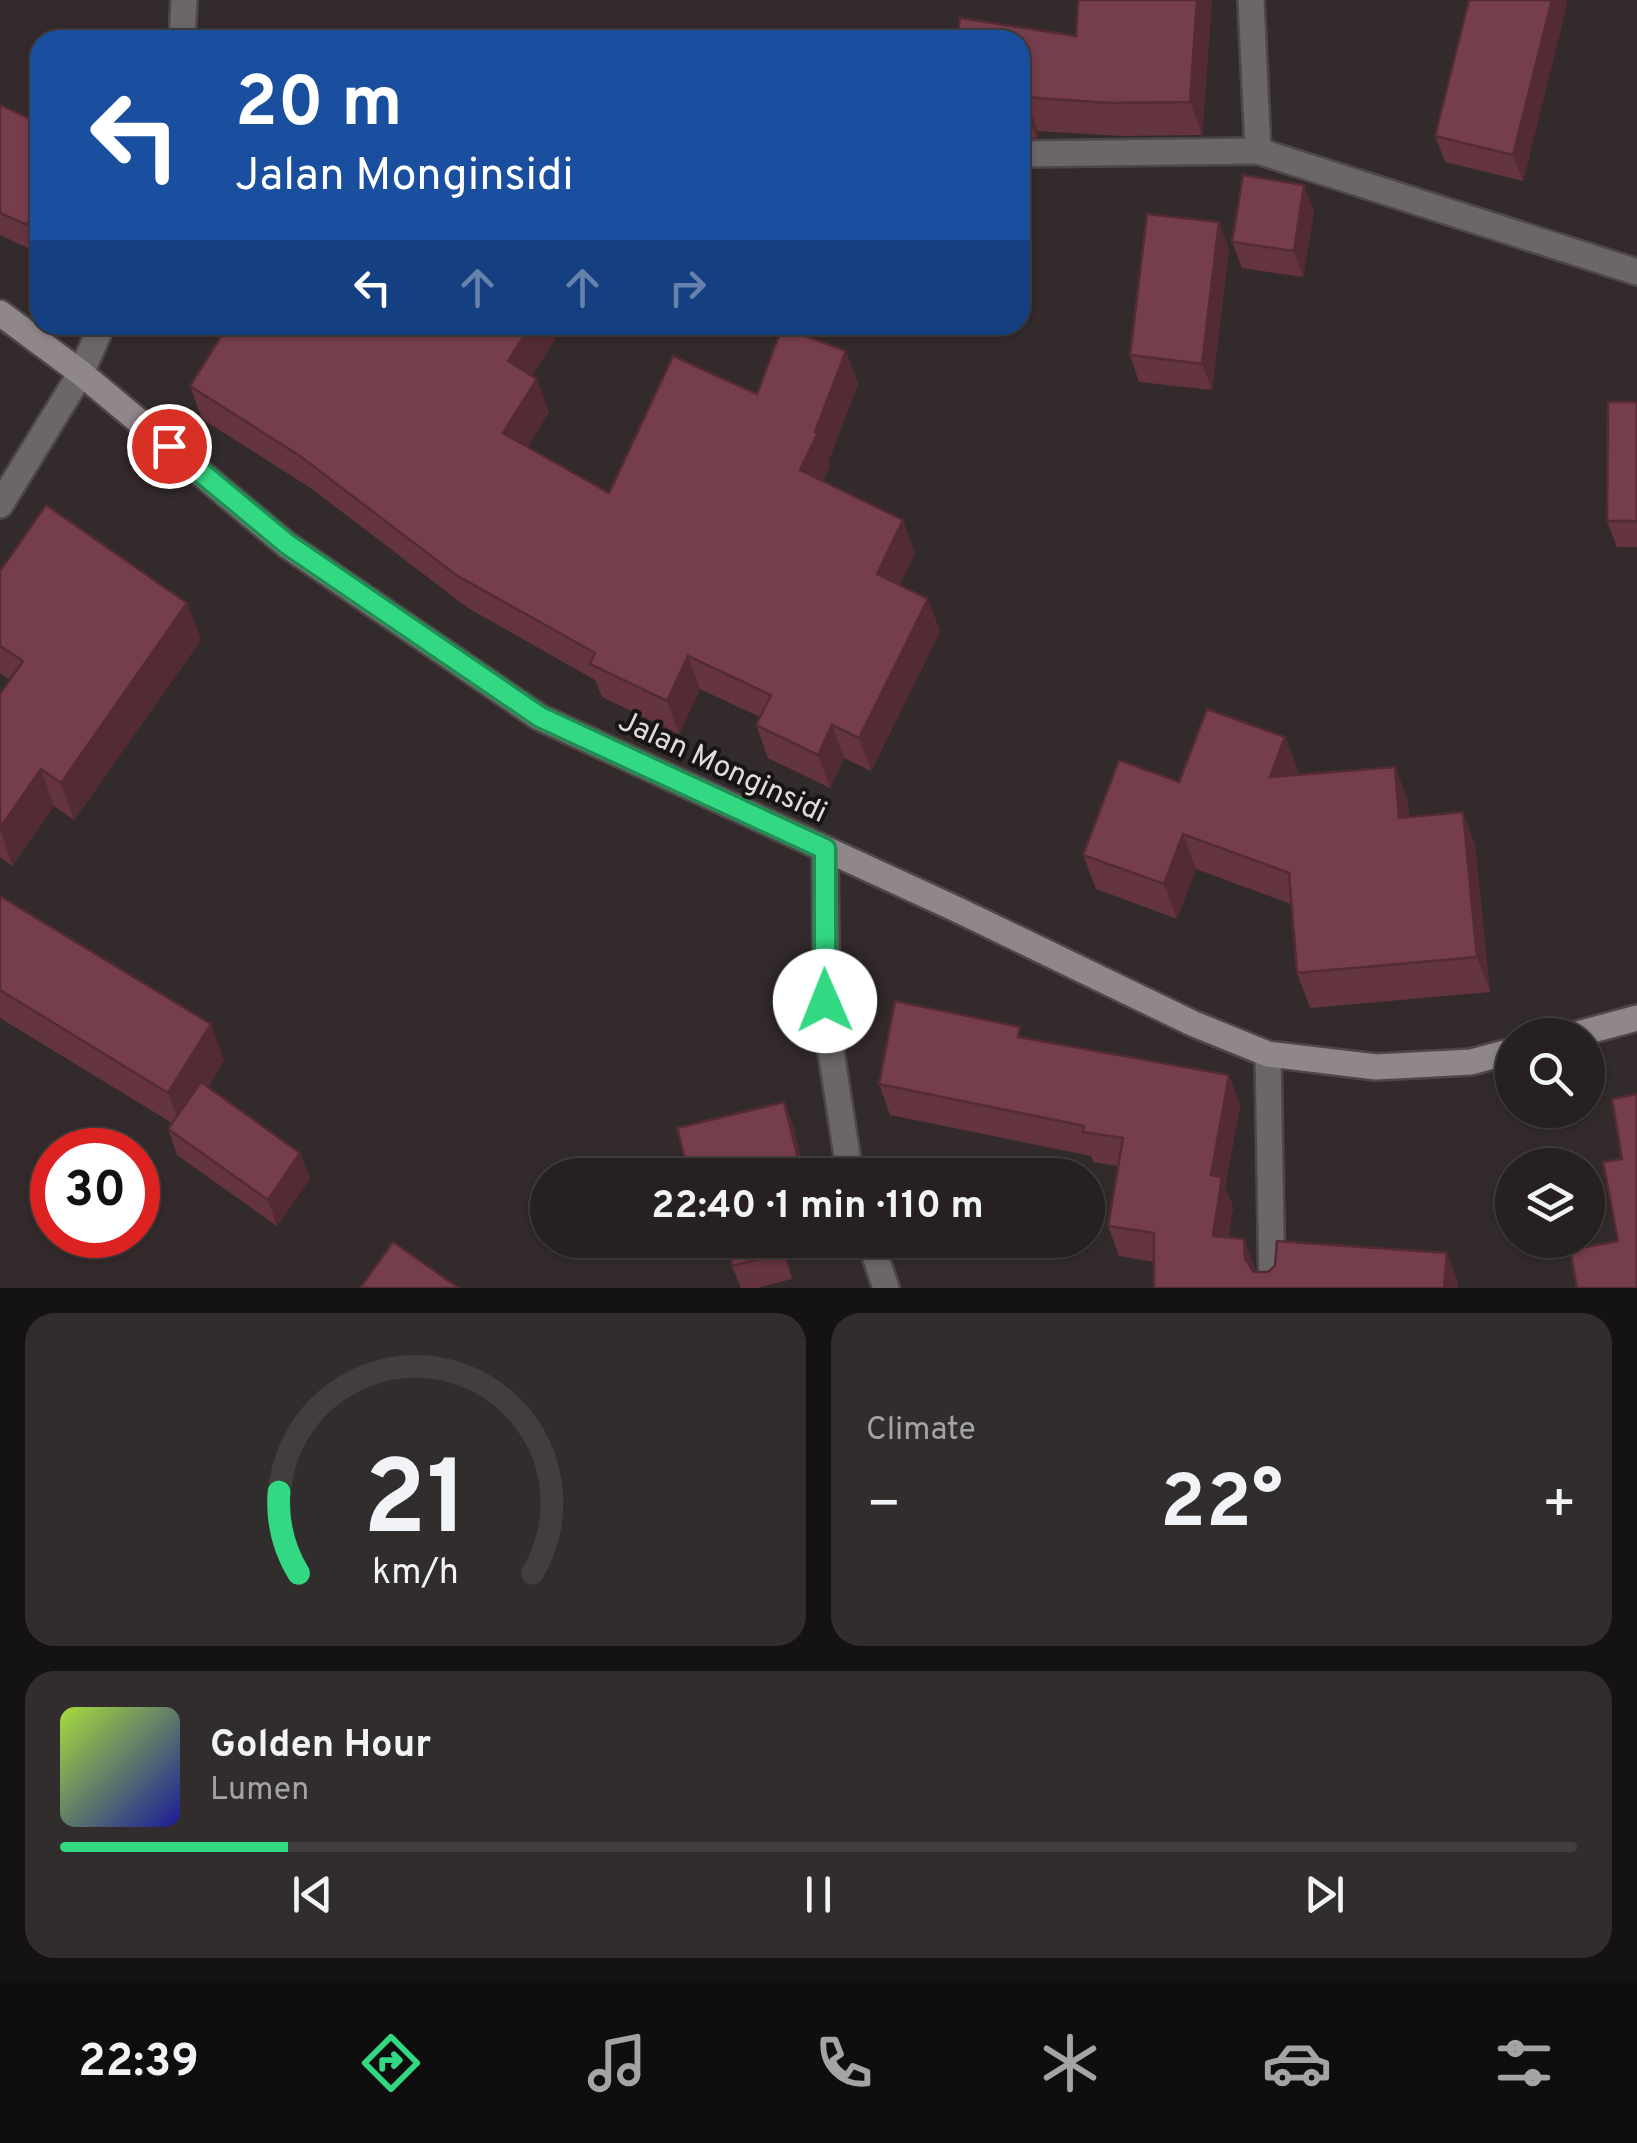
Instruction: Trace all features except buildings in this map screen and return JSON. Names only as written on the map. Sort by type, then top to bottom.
[{"type":"street","points":[[182,30],[184,0]]},
{"type":"street","points":[[1251,0],[1258,151]]},
{"type":"street","points":[[1030,154],[1258,151],[1637,272]]},
{"type":"street","name":"Jalan Monginsidi","points":[[0,314],[81,373],[287,544],[540,717],[1194,1024],[1268,1054],[1376,1067],[1471,1062],[1495,1056]]},
{"type":"street","points":[[0,506],[81,373],[98,335]]},
{"type":"street","points":[[825,849],[827,1026],[847,1158]]},
{"type":"street","points":[[1605,1027],[1637,1018]]},
{"type":"street","points":[[1268,1054],[1272,1288]]},
{"type":"street","points":[[876,1258],[886,1288]]},
{"type":"route","points":[[169,446],[287,544],[540,717],[825,849],[825,1001]]}]
